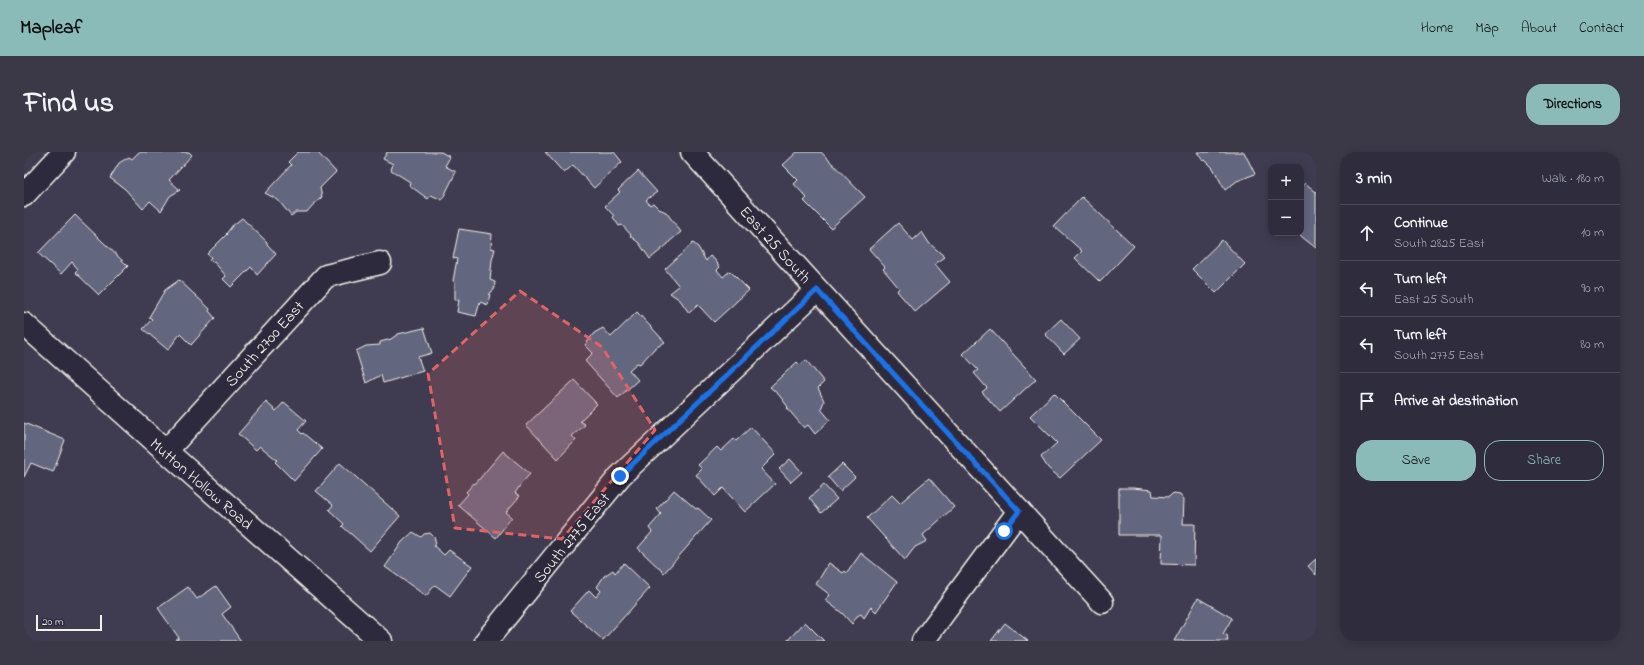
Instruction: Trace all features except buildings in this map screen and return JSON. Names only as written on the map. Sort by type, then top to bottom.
[{"type":"street","points":[[24,195],[64,152]]},
{"type":"street","name":"East 25 South","points":[[692,152],[1102,602]]},
{"type":"street","name":"South 2700 East","points":[[166,451],[326,276],[380,263]]},
{"type":"street","name":"South 2775 East","points":[[486,641],[620,476],[817,290]]},
{"type":"street","name":"Mutton Hollow Road","points":[[24,324],[381,641]]},
{"type":"street","points":[[923,641],[1019,511]]},
{"type":"highlighted area","points":[[520,291],[602,347],[655,430],[562,539],[455,528],[428,374]]},
{"type":"route","points":[[620,476],[817,290],[1019,511],[1004,531]]}]
